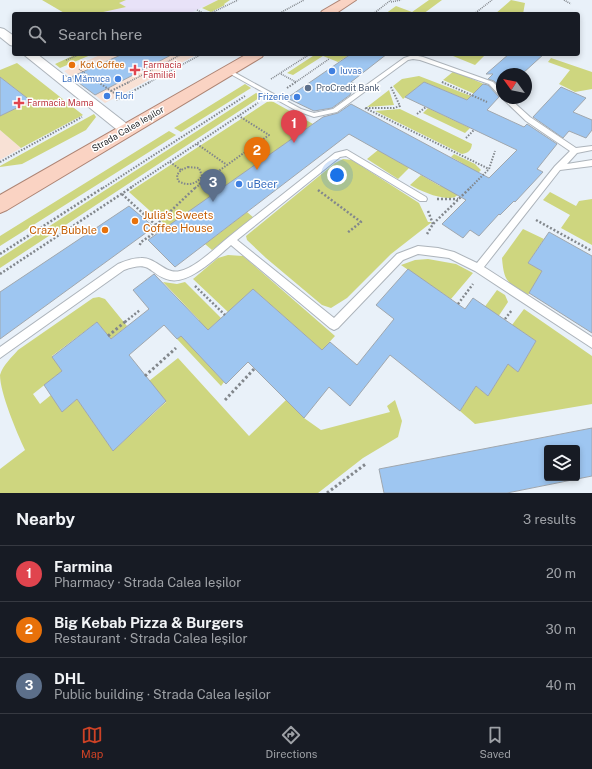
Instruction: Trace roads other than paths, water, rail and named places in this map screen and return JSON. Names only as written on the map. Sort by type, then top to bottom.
[{"type":"main road","points":[[329,12],[350,0]]},
{"type":"main road","name":"Strada Calea Ieșilor","points":[[0,205],[254,56]]},
{"type":"street","points":[[0,31],[12,40]]},
{"type":"street","points":[[32,56],[126,130]]},
{"type":"lane","points":[[228,71],[307,114],[320,115],[335,111],[406,59],[413,57],[421,58],[490,83],[496,89]]},
{"type":"lane","points":[[512,104],[528,119],[575,151]]},
{"type":"lane","points":[[480,270],[558,168],[575,151],[592,148]]},
{"type":"lane","points":[[0,353],[112,272],[134,261],[151,263],[170,276],[187,274],[338,155],[347,153],[423,199]]},
{"type":"lane","points":[[558,168],[592,163]]},
{"type":"lane","points":[[231,240],[334,325],[400,257],[418,250],[451,255],[480,270],[592,343]]},
{"type":"place","name":"Kot Coffee","points":[[72,65]]},
{"type":"place","name":"Farmacia Familiei","points":[[135,70]]},
{"type":"place","name":"Iuvas","points":[[332,71]]},
{"type":"place","name":"La Mămuca","points":[[118,79]]},
{"type":"place","name":"ProCredit Bank","points":[[308,88]]},
{"type":"place","name":"Flori","points":[[107,96]]},
{"type":"place","name":"Frizerie","points":[[297,97]]},
{"type":"place","name":"Farmacia Mama","points":[[19,103]]},
{"type":"place","name":"Farmina","points":[[294,143]]},
{"type":"place","name":"Big Kebab Pizza & Burgers","points":[[257,170]]},
{"type":"place","name":"uBeer","points":[[239,184]]},
{"type":"place","name":"DHL","points":[[213,202]]},
{"type":"place","name":"Julia's Sweets Coffee House","points":[[135,221]]},
{"type":"place","name":"Crazy Bubble","points":[[105,230]]}]
